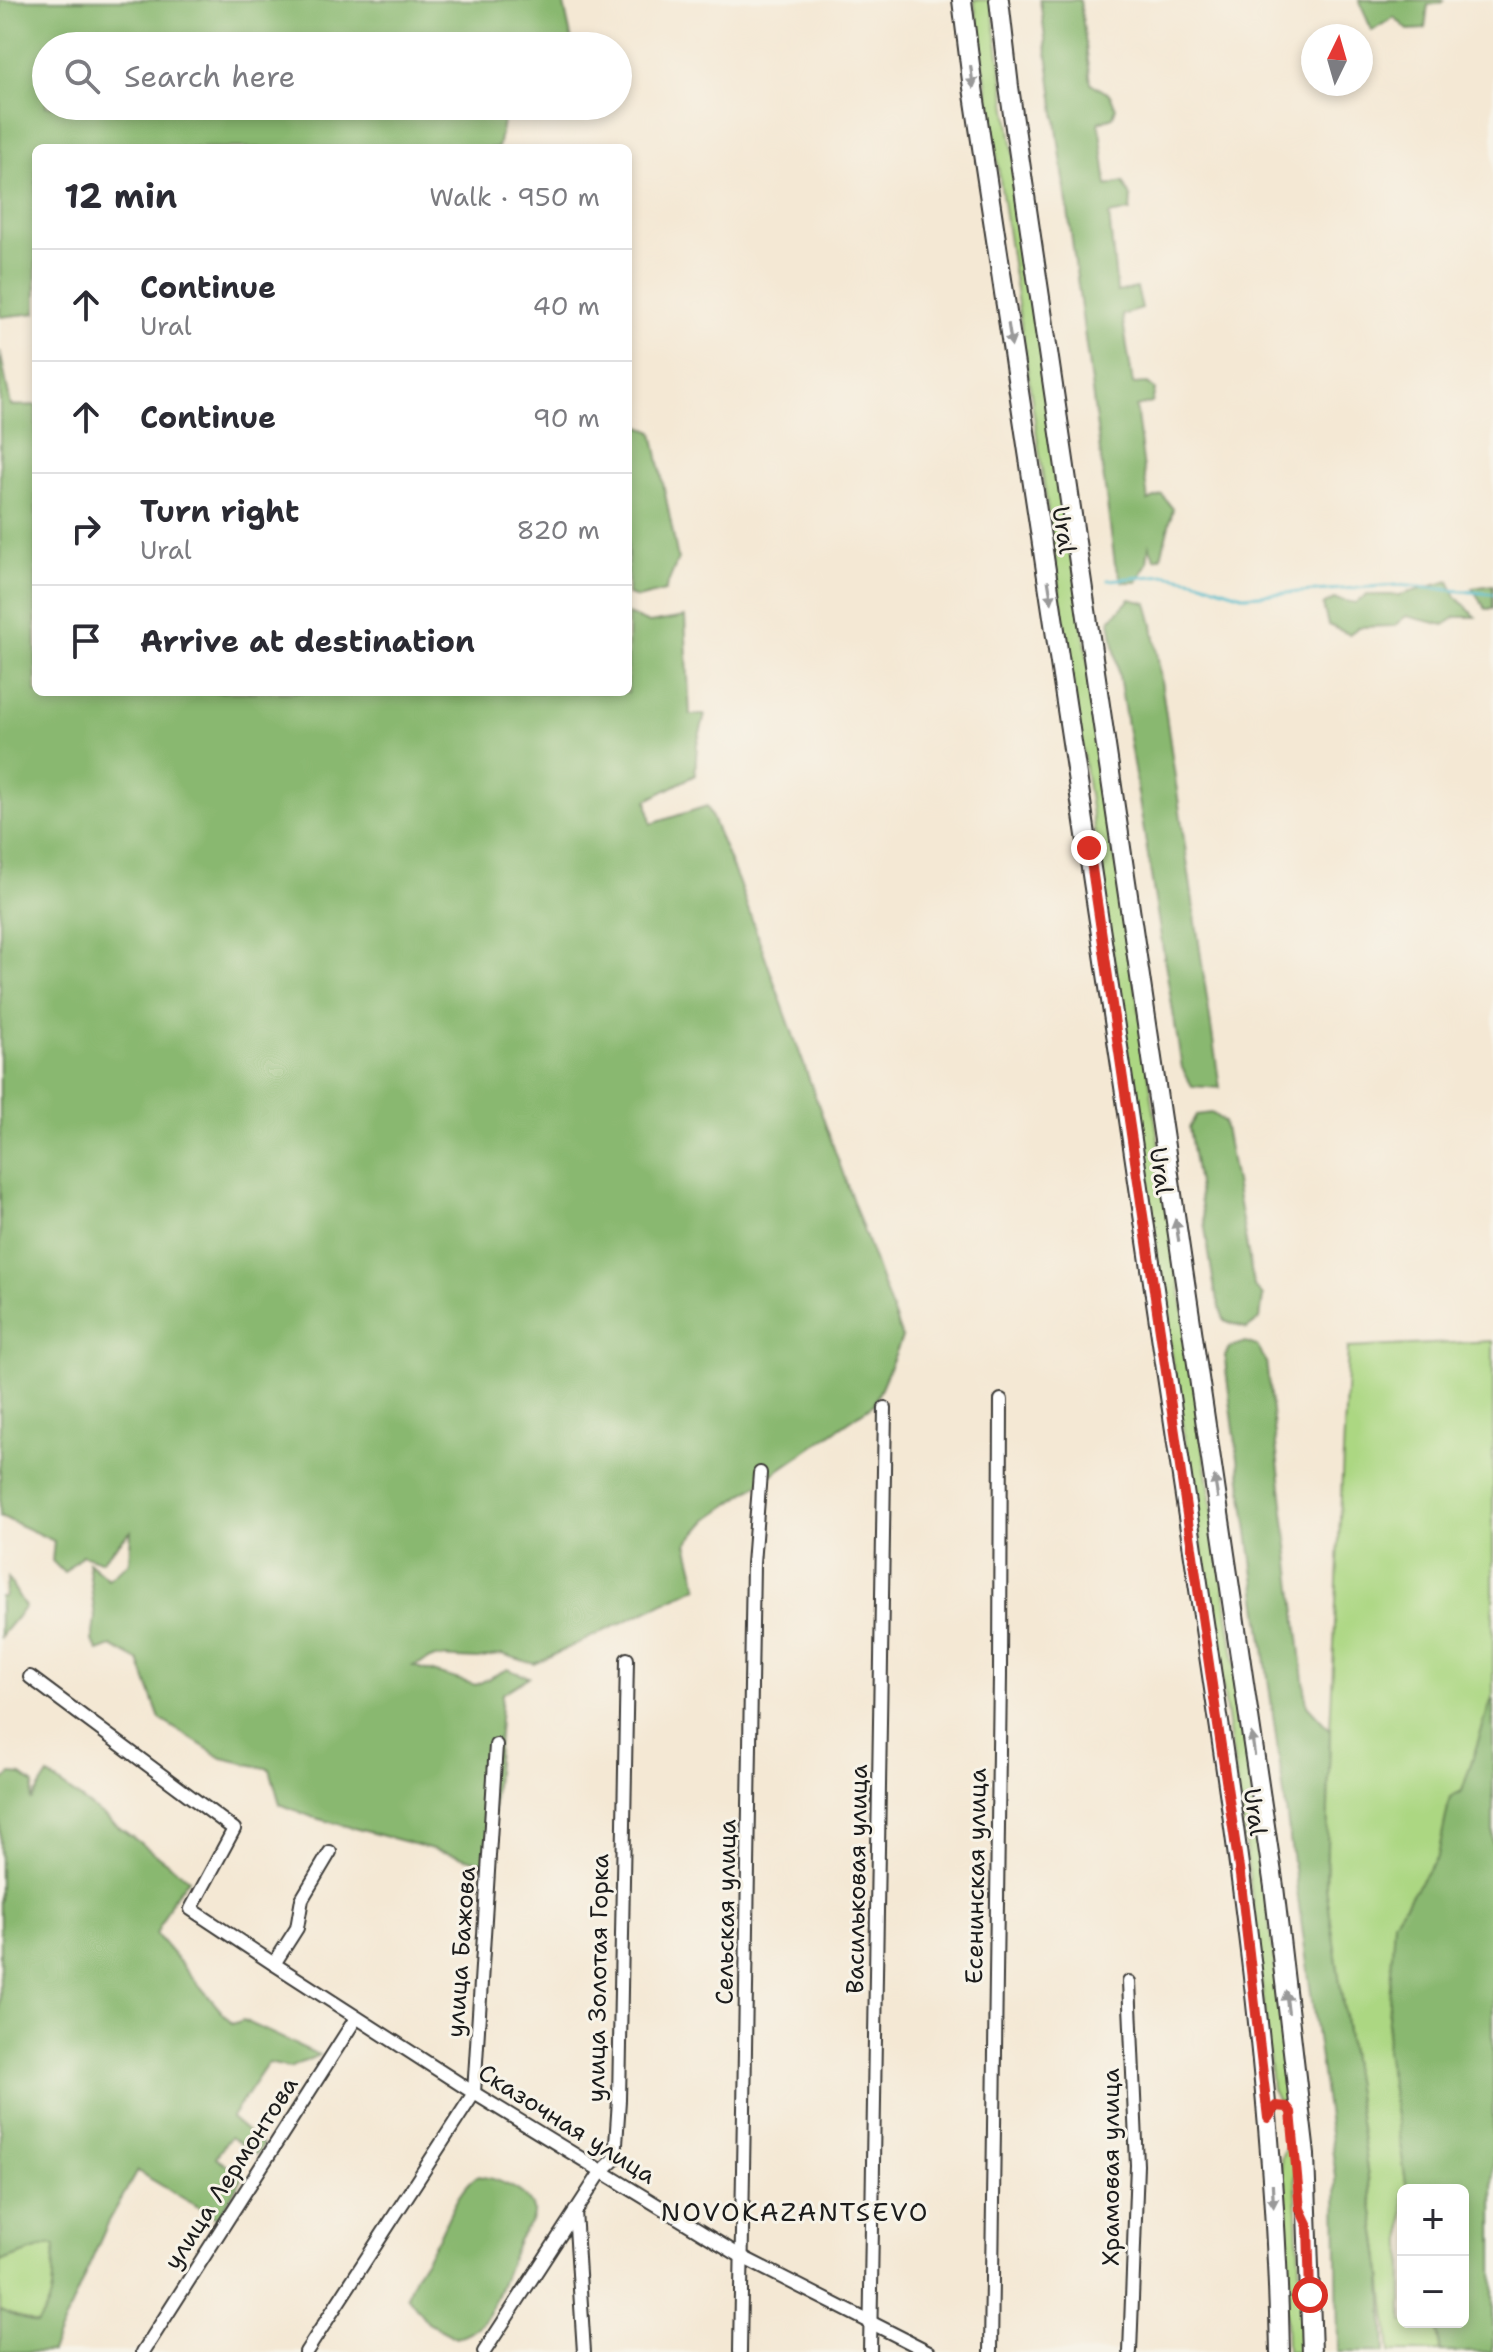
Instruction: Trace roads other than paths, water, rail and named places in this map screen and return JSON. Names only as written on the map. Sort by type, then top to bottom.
[{"type":"main road","name":"Ural","points":[[962,0],[1236,1844],[1268,2118],[1280,2352]]},
{"type":"main road","name":"Ural","points":[[999,0],[1009,87],[1274,1887],[1305,2155],[1312,2352]]},
{"type":"main road","points":[[1268,2118],[1276,2106],[1287,2107],[1291,2112],[1300,2209],[1308,2226]]},
{"type":"street","name":"Есенинская улица","points":[[991,2352],[1001,1400]]},
{"type":"street","name":"Васильковая улица","points":[[870,2352],[885,1408]]},
{"type":"street","name":"Сельская улица","points":[[740,2352],[753,1564],[760,1473]]},
{"type":"street","name":"улица Золотая Горка","points":[[484,2352],[601,2172],[615,2159],[619,2100],[627,1659]]},
{"type":"street","name":"Сказочная улица","points":[[30,1677],[234,1829],[191,1909],[474,2093],[742,2257],[929,2352]]},
{"type":"street","name":"улица Бажова","points":[[306,2352],[474,2093],[496,1745]]},
{"type":"street","points":[[274,1964],[297,1928],[302,1899],[330,1852]]},
{"type":"street","name":"Храмовая улица","points":[[1129,1982],[1137,2165],[1130,2352]]},
{"type":"street","name":"улица Лермонтова","points":[[143,2352],[356,2018]]},
{"type":"street","points":[[575,2211],[584,2352]]},
{"type":"waterway","points":[[1108,580],[1166,575],[1195,580],[1246,596],[1398,585],[1493,594]]},
{"type":"district","name":"NOVOKAZANTSEVO","points":[[795,2211]]}]
